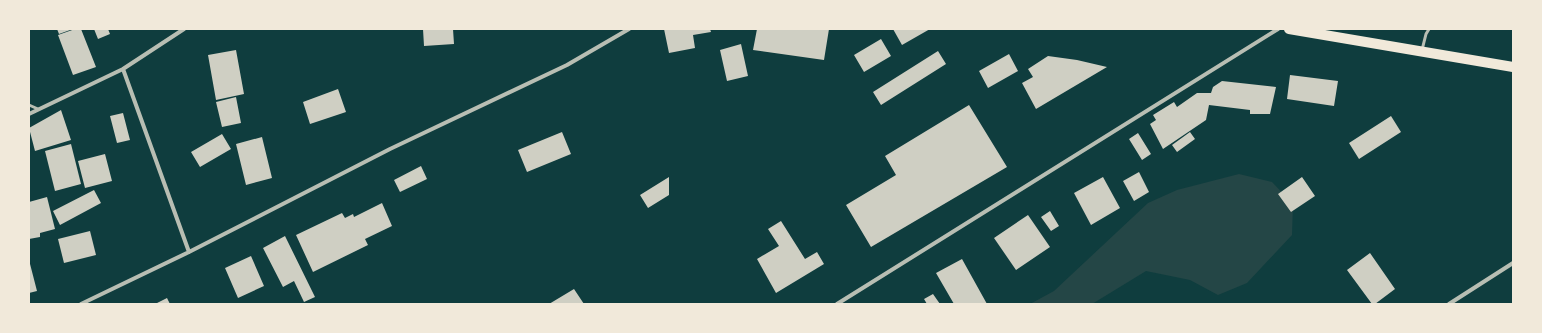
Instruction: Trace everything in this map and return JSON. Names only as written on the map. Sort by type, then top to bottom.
[{"type":"main road","points":[[1295,30],[1513,67]]},
{"type":"street","points":[[29,114],[123,69],[184,29]]},
{"type":"street","points":[[81,304],[189,252],[390,149],[567,65],[629,29]]},
{"type":"street","points":[[837,304],[1278,29]]},
{"type":"street","points":[[123,69],[189,252]]},
{"type":"street","points":[[1449,304],[1513,263]]},
{"type":"lane","points":[[1422,51],[1426,34],[1429,29]]},
{"type":"lane","points":[[29,105],[38,109]]},
{"type":"shaded area","points":[[1239,174],[1272,182],[1293,204],[1292,235],[1247,283],[1218,295],[1190,280],[1146,271],[1092,304],[1030,304],[1054,291],[1148,203],[1177,190]]},
{"type":"building","points":[[57,29],[73,29],[59,34]]},
{"type":"building","points":[[75,29],[81,29],[96,67],[73,75],[58,35]]},
{"type":"building","points":[[94,29],[108,29],[110,34],[98,39]]},
{"type":"building","points":[[423,29],[453,29],[454,44],[424,46]]},
{"type":"building","points":[[664,29],[710,29],[711,32],[693,35],[695,48],[669,53]]},
{"type":"building","points":[[757,29],[829,29],[824,60],[753,50]]},
{"type":"building","points":[[893,29],[930,29],[902,45]]},
{"type":"building","points":[[881,39],[891,56],[864,72],[854,55]]},
{"type":"building","points":[[741,44],[748,76],[727,81],[720,50]]},
{"type":"building","points":[[236,50],[244,94],[216,100],[208,55]]},
{"type":"building","points":[[938,51],[946,64],[881,105],[873,92]]},
{"type":"building","points":[[1009,54],[1018,71],[988,88],[979,71]]},
{"type":"building","points":[[1048,56],[1077,60],[1107,67],[1036,109],[1022,83],[1033,77],[1028,69]]},
{"type":"building","points":[[1290,75],[1338,81],[1334,106],[1287,99]]},
{"type":"building","points":[[1222,81],[1276,87],[1270,114],[1250,114],[1250,110],[1209,105],[1206,120],[1163,149],[1150,124],[1156,120],[1153,115],[1174,102],[1177,107],[1197,93],[1211,93],[1213,87]]},
{"type":"building","points":[[338,89],[346,112],[310,124],[303,102]]},
{"type":"building","points":[[236,97],[241,123],[222,127],[216,102]]},
{"type":"building","points":[[969,105],[1007,167],[871,247],[846,205],[896,175],[885,156]]},
{"type":"building","points":[[61,110],[71,140],[35,151],[29,128]]},
{"type":"building","points":[[123,113],[130,140],[117,143],[110,116]]},
{"type":"building","points":[[1391,116],[1401,132],[1359,159],[1349,143]]},
{"type":"building","points":[[562,132],[571,154],[527,172],[518,150]]},
{"type":"building","points":[[1190,132],[1195,139],[1177,152],[1172,145]]},
{"type":"building","points":[[1138,133],[1151,154],[1142,160],[1129,139]]},
{"type":"building","points":[[222,134],[231,149],[200,167],[191,152]]},
{"type":"building","points":[[262,137],[272,178],[246,185],[236,144]]},
{"type":"building","points":[[71,144],[81,184],[55,191],[45,151]]},
{"type":"building","points":[[105,154],[112,181],[85,188],[78,161]]},
{"type":"building","points":[[421,166],[427,179],[400,192],[394,180]]},
{"type":"building","points":[[1139,172],[1149,192],[1134,201],[1123,181]]},
{"type":"building","points":[[669,177],[669,195],[648,208],[640,195]]},
{"type":"building","points":[[1103,177],[1120,208],[1091,225],[1074,193]]},
{"type":"building","points":[[1302,177],[1315,196],[1291,212],[1278,194]]},
{"type":"building","points":[[94,190],[101,203],[60,225],[53,211]]},
{"type":"building","points":[[47,197],[55,229],[40,233],[40,237],[29,239],[29,202]]},
{"type":"building","points":[[382,203],[392,226],[365,239],[368,245],[313,272],[296,235],[342,213],[345,218],[353,214],[354,217]]},
{"type":"building","points":[[1050,211],[1059,226],[1051,231],[1041,217]]},
{"type":"building","points":[[1028,215],[1050,247],[1016,270],[994,238]]},
{"type":"building","points":[[781,221],[805,259],[817,252],[824,264],[776,293],[757,259],[779,246],[768,229]]},
{"type":"building","points":[[90,231],[96,255],[64,263],[58,239]]},
{"type":"building","points":[[285,236],[315,297],[304,302],[294,281],[283,287],[263,248]]},
{"type":"building","points":[[1370,253],[1395,289],[1375,304],[1372,304],[1347,270]]},
{"type":"building","points":[[251,256],[264,286],[238,298],[225,268]]},
{"type":"building","points":[[962,259],[987,304],[954,304],[936,273]]},
{"type":"building","points":[[29,260],[37,291],[29,293]]},
{"type":"building","points":[[574,289],[584,304],[549,304]]},
{"type":"building","points":[[933,294],[940,304],[927,304],[924,299]]},
{"type":"building","points":[[167,298],[170,304],[155,304]]}]
